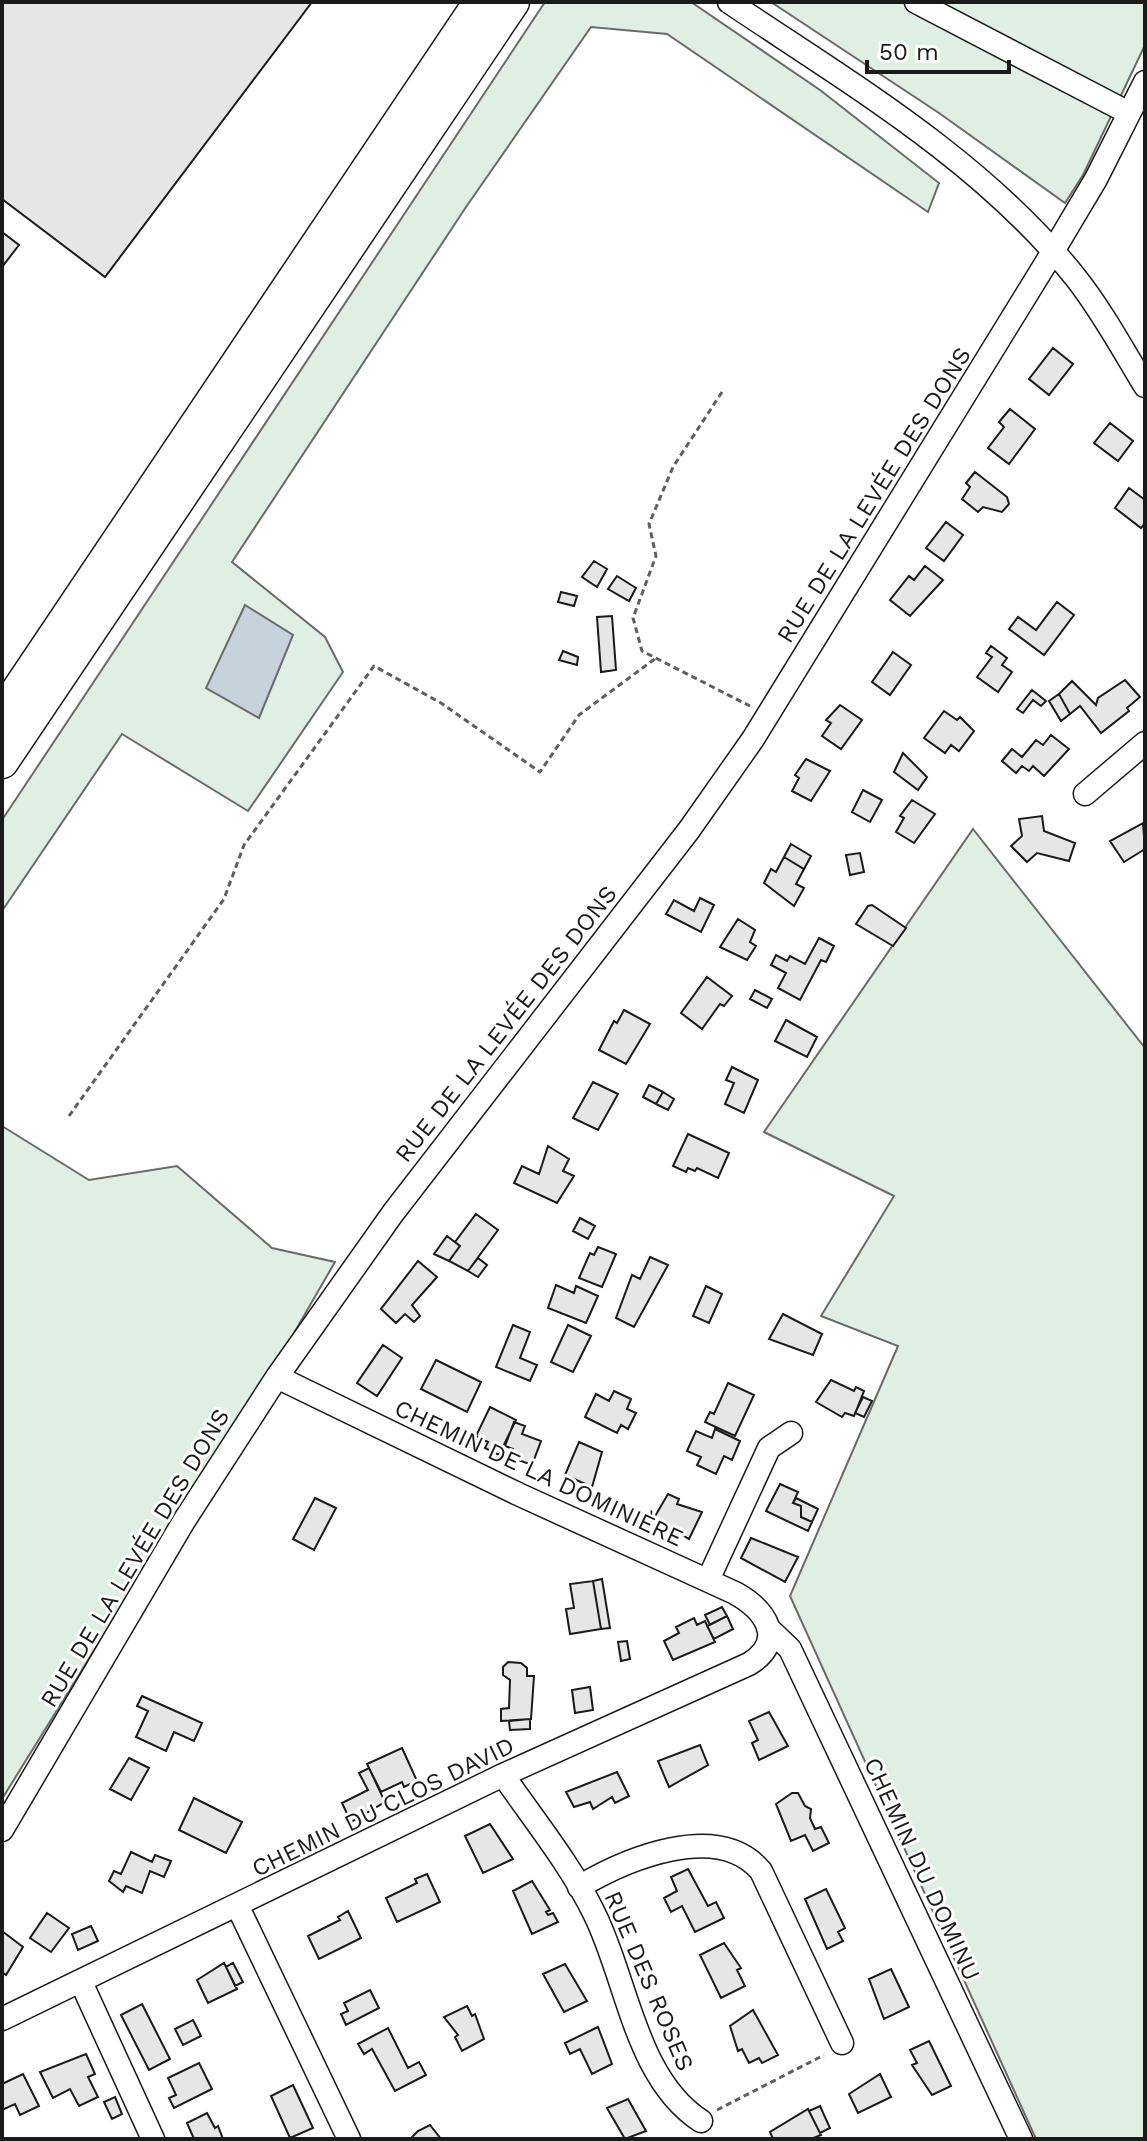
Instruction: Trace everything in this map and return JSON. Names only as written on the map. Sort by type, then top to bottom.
[{"type":"highway","points":[[2,714],[480,2]]},
{"type":"highway","points":[[2,762],[513,2]]},
{"type":"street","points":[[729,2],[948,153],[1014,210],[1053,252],[1097,309],[1145,386]]},
{"type":"street","points":[[916,2],[1129,113]]},
{"type":"street","name":"RUE DE LA LEVÉE DES DONS","points":[[2,1830],[184,1521],[277,1377],[393,1213],[689,830],[768,716],[1053,252],[1145,82]]},
{"type":"street","points":[[1085,794],[1145,743]]},
{"type":"street","name":"CHEMIN DE LA DOMINIÈRE","points":[[277,1377],[518,1494],[708,1580],[759,1608],[768,1628]]},
{"type":"street","points":[[708,1580],[769,1448],[791,1433]]},
{"type":"street","name":"CHEMIN DU CLOS DAVID","points":[[2,2019],[238,1907],[503,1775],[749,1664],[764,1652],[768,1628]]},
{"type":"street","name":"CHEMIN DU DOMINU","points":[[768,1628],[790,1649],[1021,2139]]},
{"type":"street","name":"RUE DES ROSES","points":[[503,1775],[595,1915],[632,2019],[669,2093],[680,2107],[701,2121]]},
{"type":"street","points":[[579,1887],[608,1870],[690,1845],[726,1848],[747,1858],[761,1871],[842,2043]]},
{"type":"street","points":[[238,1907],[349,2139]]},
{"type":"street","points":[[81,1982],[153,2139]]},
{"type":"path","points":[[722,392],[673,467],[649,524],[656,556],[633,618],[642,651],[768,716]]},
{"type":"path","points":[[69,1116],[224,899],[244,845],[374,666],[441,703],[540,772],[579,715],[656,658]]},
{"type":"path","points":[[701,2121],[725,2104],[804,2066],[842,2043]]},
{"type":"green space","points":[[545,2],[691,2],[820,90],[939,183],[928,212],[667,34],[591,27],[466,207],[232,562],[325,637],[343,672],[248,811],[122,734],[2,911],[2,820]]},
{"type":"green space","points":[[771,2],[1145,2],[1145,45],[1083,175],[1065,203],[939,113]]},
{"type":"green space","points":[[973,829],[1145,1048],[1145,2139],[1036,2139],[790,1596],[898,1346],[821,1316],[894,1196],[764,1132]]},
{"type":"green space","points":[[2,1126],[89,1180],[177,1166],[272,1248],[335,1262],[279,1359],[225,1439],[2,1799]]},
{"type":"shaded area","points":[[245,605],[293,635],[259,718],[206,688]]},
{"type":"building","points":[[3,2],[312,2],[105,277],[2,199]]},
{"type":"building","points":[[2,232],[19,245],[2,267]]},
{"type":"building","points":[[1053,348],[1073,364],[1049,395],[1029,379]]},
{"type":"building","points":[[1010,409],[1035,429],[1009,464],[988,448],[1004,427],[999,422]]},
{"type":"building","points":[[1110,423],[1133,441],[1118,461],[1094,443]]},
{"type":"building","points":[[975,472],[1007,497],[1009,504],[1002,512],[983,507],[978,512],[962,499],[970,487],[966,483]]},
{"type":"building","points":[[1129,488],[1145,500],[1145,523],[1141,528],[1115,508]]},
{"type":"building","points":[[946,522],[963,535],[944,561],[926,548]]},
{"type":"building","points":[[594,561],[607,569],[597,587],[582,577]]},
{"type":"building","points":[[925,566],[943,580],[910,616],[890,600],[909,576],[914,580]]},
{"type":"building","points":[[617,576],[636,588],[629,601],[608,589]]},
{"type":"building","points":[[561,592],[577,596],[574,606],[558,602]]},
{"type":"building","points":[[1057,602],[1074,615],[1044,655],[1009,629],[1018,617],[1036,630]]},
{"type":"building","points":[[612,616],[616,670],[601,672],[597,617]]},
{"type":"building","points":[[991,646],[1007,658],[1002,665],[1012,672],[998,692],[977,677],[992,657],[986,653]]},
{"type":"building","points":[[563,651],[578,657],[577,665],[559,660]]},
{"type":"building","points":[[893,652],[911,665],[890,695],[872,682]]},
{"type":"building","points":[[1125,680],[1140,697],[1127,708],[1129,711],[1101,733],[1080,706],[1070,714],[1059,694],[1072,681],[1096,705],[1098,698]]},
{"type":"building","points":[[1032,690],[1046,701],[1041,706],[1033,700],[1023,713],[1017,709]]},
{"type":"building","points":[[1059,694],[1070,714],[1061,721],[1049,701]]},
{"type":"building","points":[[840,705],[862,720],[841,749],[822,736],[831,723],[826,720]]},
{"type":"building","points":[[944,711],[957,720],[960,717],[974,731],[959,751],[951,745],[945,753],[924,738]]},
{"type":"building","points":[[1051,735],[1069,749],[1044,776],[1033,766],[1029,771],[1022,766],[1016,773],[1002,761],[1012,749],[1022,757],[1036,740],[1043,745]]},
{"type":"building","points":[[903,753],[927,777],[918,790],[894,772]]},
{"type":"building","points":[[806,759],[830,771],[811,801],[792,791],[799,778],[795,775]]},
{"type":"building","points":[[863,790],[882,800],[870,822],[852,812]]},
{"type":"building","points":[[912,800],[935,814],[914,843],[896,832],[904,818],[900,816]]},
{"type":"building","points":[[1042,816],[1044,831],[1075,843],[1069,861],[1037,853],[1027,862],[1011,846],[1022,836],[1019,819]]},
{"type":"building","points":[[1143,823],[1145,849],[1124,862],[1110,841]]},
{"type":"building","points":[[791,844],[811,856],[804,869],[784,857]]},
{"type":"building","points":[[860,853],[864,872],[850,875],[846,855]]},
{"type":"building","points":[[784,857],[804,869],[796,884],[804,888],[794,906],[764,883],[771,869],[776,872]]},
{"type":"building","points":[[700,898],[714,905],[701,932],[666,914],[674,900],[694,911]]},
{"type":"building","points":[[872,905],[906,928],[893,946],[856,924],[868,906]]},
{"type":"building","points":[[738,919],[755,930],[750,942],[756,946],[747,960],[720,947]]},
{"type":"building","points":[[819,938],[834,946],[826,962],[821,960],[800,1000],[778,988],[786,973],[771,965],[776,955],[787,961],[790,956],[805,964]]},
{"type":"building","points":[[707,977],[732,996],[724,1006],[720,1004],[702,1029],[681,1013]]},
{"type":"building","points":[[755,990],[772,999],[767,1008],[750,999]]},
{"type":"building","points":[[624,1010],[650,1024],[626,1064],[599,1050],[614,1021],[617,1023]]},
{"type":"building","points":[[786,1020],[817,1037],[807,1057],[775,1041]]},
{"type":"building","points":[[732,1067],[758,1080],[744,1113],[725,1104],[734,1083],[726,1080]]},
{"type":"building","points":[[593,1082],[618,1094],[598,1130],[573,1118]]},
{"type":"building","points":[[649,1085],[663,1092],[656,1104],[643,1097]]},
{"type":"building","points":[[663,1092],[674,1099],[668,1110],[656,1104]]},
{"type":"building","points":[[688,1134],[729,1153],[718,1178],[697,1168],[695,1171],[688,1168],[686,1172],[673,1166]]},
{"type":"building","points":[[548,1146],[569,1159],[563,1171],[574,1176],[557,1203],[514,1183],[522,1166],[539,1174]]},
{"type":"building","points":[[476,1214],[498,1230],[468,1271],[449,1261],[460,1246],[455,1242]]},
{"type":"building","points":[[580,1218],[595,1226],[588,1239],[573,1231]]},
{"type":"building","points":[[447,1236],[460,1246],[449,1261],[434,1254]]},
{"type":"building","points":[[598,1247],[616,1254],[602,1287],[579,1278],[590,1253],[594,1255]]},
{"type":"building","points":[[650,1257],[668,1265],[634,1327],[616,1318],[632,1275],[640,1279]]},
{"type":"building","points":[[478,1258],[487,1265],[478,1277],[468,1271]]},
{"type":"building","points":[[418,1261],[437,1277],[412,1305],[420,1316],[414,1322],[405,1314],[396,1323],[381,1309]]},
{"type":"building","points":[[556,1285],[574,1293],[576,1286],[598,1296],[586,1323],[548,1308]]},
{"type":"building","points":[[706,1286],[722,1294],[709,1323],[693,1316]]},
{"type":"building","points":[[783,1314],[822,1334],[813,1355],[769,1339]]},
{"type":"building","points":[[513,1325],[530,1332],[520,1358],[537,1365],[530,1381],[496,1367]]},
{"type":"building","points":[[568,1325],[591,1336],[573,1372],[551,1362]]},
{"type":"building","points":[[383,1345],[402,1358],[377,1396],[357,1383]]},
{"type":"building","points":[[436,1360],[481,1382],[467,1412],[421,1389]]},
{"type":"building","points":[[831,1380],[854,1391],[856,1387],[864,1391],[854,1416],[845,1413],[842,1417],[816,1402]]},
{"type":"building","points":[[728,1383],[754,1395],[735,1436],[705,1422],[710,1412],[714,1414]]},
{"type":"building","points":[[614,1391],[631,1399],[627,1409],[636,1413],[628,1429],[621,1425],[617,1433],[585,1417],[596,1394],[609,1401]]},
{"type":"building","points":[[863,1397],[872,1401],[864,1417],[855,1413]]},
{"type":"building","points":[[490,1407],[516,1420],[499,1455],[485,1448],[488,1442],[476,1436]]},
{"type":"building","points":[[514,1422],[525,1426],[522,1434],[541,1441],[532,1465],[510,1457],[513,1449],[505,1446]]},
{"type":"building","points":[[715,1429],[740,1441],[732,1460],[724,1456],[716,1474],[697,1465],[701,1457],[687,1451],[696,1431],[712,1438]]},
{"type":"building","points":[[579,1442],[602,1452],[592,1487],[565,1475]]},
{"type":"building","points":[[780,1484],[798,1492],[793,1503],[801,1506],[801,1517],[812,1522],[808,1531],[766,1511]]},
{"type":"building","points":[[668,1494],[679,1499],[677,1504],[702,1512],[689,1539],[654,1518]]},
{"type":"building","points":[[315,1498],[336,1508],[314,1550],[293,1539]]},
{"type":"building","points":[[796,1498],[818,1509],[812,1522],[801,1517],[801,1506],[793,1503]]},
{"type":"building","points":[[751,1538],[798,1557],[785,1582],[741,1558]]},
{"type":"building","points":[[602,1579],[610,1628],[601,1629],[593,1581]]},
{"type":"building","points":[[593,1581],[601,1629],[570,1634],[566,1609],[574,1608],[570,1584]]},
{"type":"building","points":[[722,1607],[727,1616],[710,1625],[705,1615]]},
{"type":"building","points":[[727,1616],[733,1629],[714,1639],[707,1626]]},
{"type":"building","points":[[694,1618],[697,1625],[705,1621],[715,1642],[673,1660],[664,1641],[679,1633],[676,1627]]},
{"type":"building","points":[[627,1641],[630,1659],[621,1661],[618,1642]]},
{"type":"building","points":[[508,1662],[521,1663],[527,1668],[527,1676],[534,1676],[531,1719],[501,1721],[501,1709],[509,1708],[510,1680],[503,1675],[503,1667]]},
{"type":"building","points":[[590,1687],[593,1710],[575,1713],[572,1690]]},
{"type":"building","points":[[142,1696],[202,1723],[194,1741],[174,1732],[166,1751],[136,1737],[148,1711],[137,1706]]},
{"type":"building","points":[[769,1712],[788,1746],[759,1760],[752,1743],[758,1740],[749,1721]]},
{"type":"building","points":[[530,1719],[530,1729],[510,1730],[509,1721]]},
{"type":"building","points":[[700,1745],[708,1765],[669,1787],[658,1761]]},
{"type":"building","points":[[402,1748],[417,1781],[404,1787],[402,1782],[381,1792],[367,1764]]},
{"type":"building","points":[[129,1758],[149,1768],[131,1800],[110,1789]]},
{"type":"building","points":[[369,1768],[385,1802],[351,1822],[342,1803],[368,1790],[359,1773]]},
{"type":"building","points":[[617,1772],[629,1796],[615,1803],[612,1797],[593,1809],[590,1802],[574,1807],[566,1792]]},
{"type":"building","points":[[792,1793],[798,1793],[805,1806],[811,1809],[810,1818],[815,1829],[821,1827],[829,1843],[813,1851],[805,1835],[791,1841],[776,1804]]},
{"type":"building","points":[[194,1798],[242,1822],[226,1853],[179,1830]]},
{"type":"building","points":[[490,1824],[513,1859],[483,1873],[465,1836]]},
{"type":"building","points":[[131,1852],[152,1862],[155,1855],[171,1861],[164,1877],[150,1871],[142,1893],[126,1886],[123,1892],[109,1881],[114,1871],[121,1874]]},
{"type":"building","points":[[688,1869],[708,1906],[716,1902],[724,1918],[695,1932],[682,1906],[671,1912],[664,1898],[677,1891],[671,1877]]},
{"type":"building","points":[[427,1874],[440,1902],[397,1922],[386,1898],[417,1883],[415,1879]]},
{"type":"building","points":[[532,1881],[550,1910],[546,1912],[548,1915],[553,1913],[558,1922],[532,1934],[513,1891]]},
{"type":"building","points":[[826,1889],[845,1928],[838,1932],[843,1941],[827,1949],[805,1899]]},
{"type":"building","points":[[348,1911],[361,1938],[319,1959],[308,1936],[340,1920],[338,1917]]},
{"type":"building","points":[[47,1913],[69,1928],[51,1952],[30,1938]]},
{"type":"building","points":[[91,1926],[98,1941],[78,1950],[72,1934]]},
{"type":"building","points":[[2,1931],[23,1947],[6,1975],[2,1972]]},
{"type":"building","points":[[724,1943],[741,1968],[737,1970],[745,1986],[721,1998],[700,1955]]},
{"type":"building","points":[[224,1963],[237,1989],[208,2003],[197,1980]]},
{"type":"building","points":[[233,1963],[243,1982],[235,1986],[226,1967]]},
{"type":"building","points":[[565,1964],[587,2001],[564,2012],[543,1974]]},
{"type":"building","points":[[891,1969],[909,2007],[884,2019],[869,1979]]},
{"type":"building","points":[[370,1990],[379,2008],[346,2025],[341,2014],[348,2011],[344,2003]]},
{"type":"building","points":[[142,2004],[170,2059],[149,2070],[121,2015]]},
{"type":"building","points":[[467,2006],[472,2016],[475,2014],[484,2039],[462,2051],[455,2037],[458,2035],[444,2017]]},
{"type":"building","points":[[753,2010],[778,2055],[762,2063],[759,2058],[749,2063],[742,2049],[738,2051],[730,2026]]},
{"type":"building","points":[[193,2020],[201,2036],[183,2045],[175,2029]]},
{"type":"building","points":[[598,2027],[612,2064],[592,2074],[580,2049],[570,2054],[565,2043]]},
{"type":"building","points":[[388,2028],[408,2068],[419,2062],[426,2075],[395,2091],[372,2049],[364,2054],[358,2044]]},
{"type":"building","points":[[929,2041],[951,2086],[932,2095],[912,2065],[917,2063],[910,2050]]},
{"type":"building","points":[[86,2054],[95,2074],[88,2077],[98,2097],[79,2106],[70,2089],[53,2098],[40,2072]]},
{"type":"building","points":[[199,2063],[212,2089],[174,2108],[169,2098],[176,2095],[168,2078]]},
{"type":"building","points":[[23,2074],[39,2106],[20,2115],[15,2104],[2,2110],[2,2084]]},
{"type":"building","points":[[880,2074],[891,2097],[858,2113],[849,2094]]},
{"type":"building","points":[[293,2085],[313,2128],[290,2138],[271,2096]]},
{"type":"building","points":[[115,2097],[122,2114],[112,2119],[104,2102]]},
{"type":"building","points":[[628,2099],[646,2131],[625,2139],[607,2108]]},
{"type":"building","points":[[820,2106],[830,2128],[820,2133],[809,2111]]},
{"type":"building","points":[[808,2109],[821,2135],[811,2139],[773,2139],[770,2132]]},
{"type":"building","points":[[207,2113],[215,2128],[218,2126],[223,2139],[194,2139],[187,2123]]},
{"type":"building","points":[[430,2125],[441,2139],[410,2139],[418,2131]]}]
